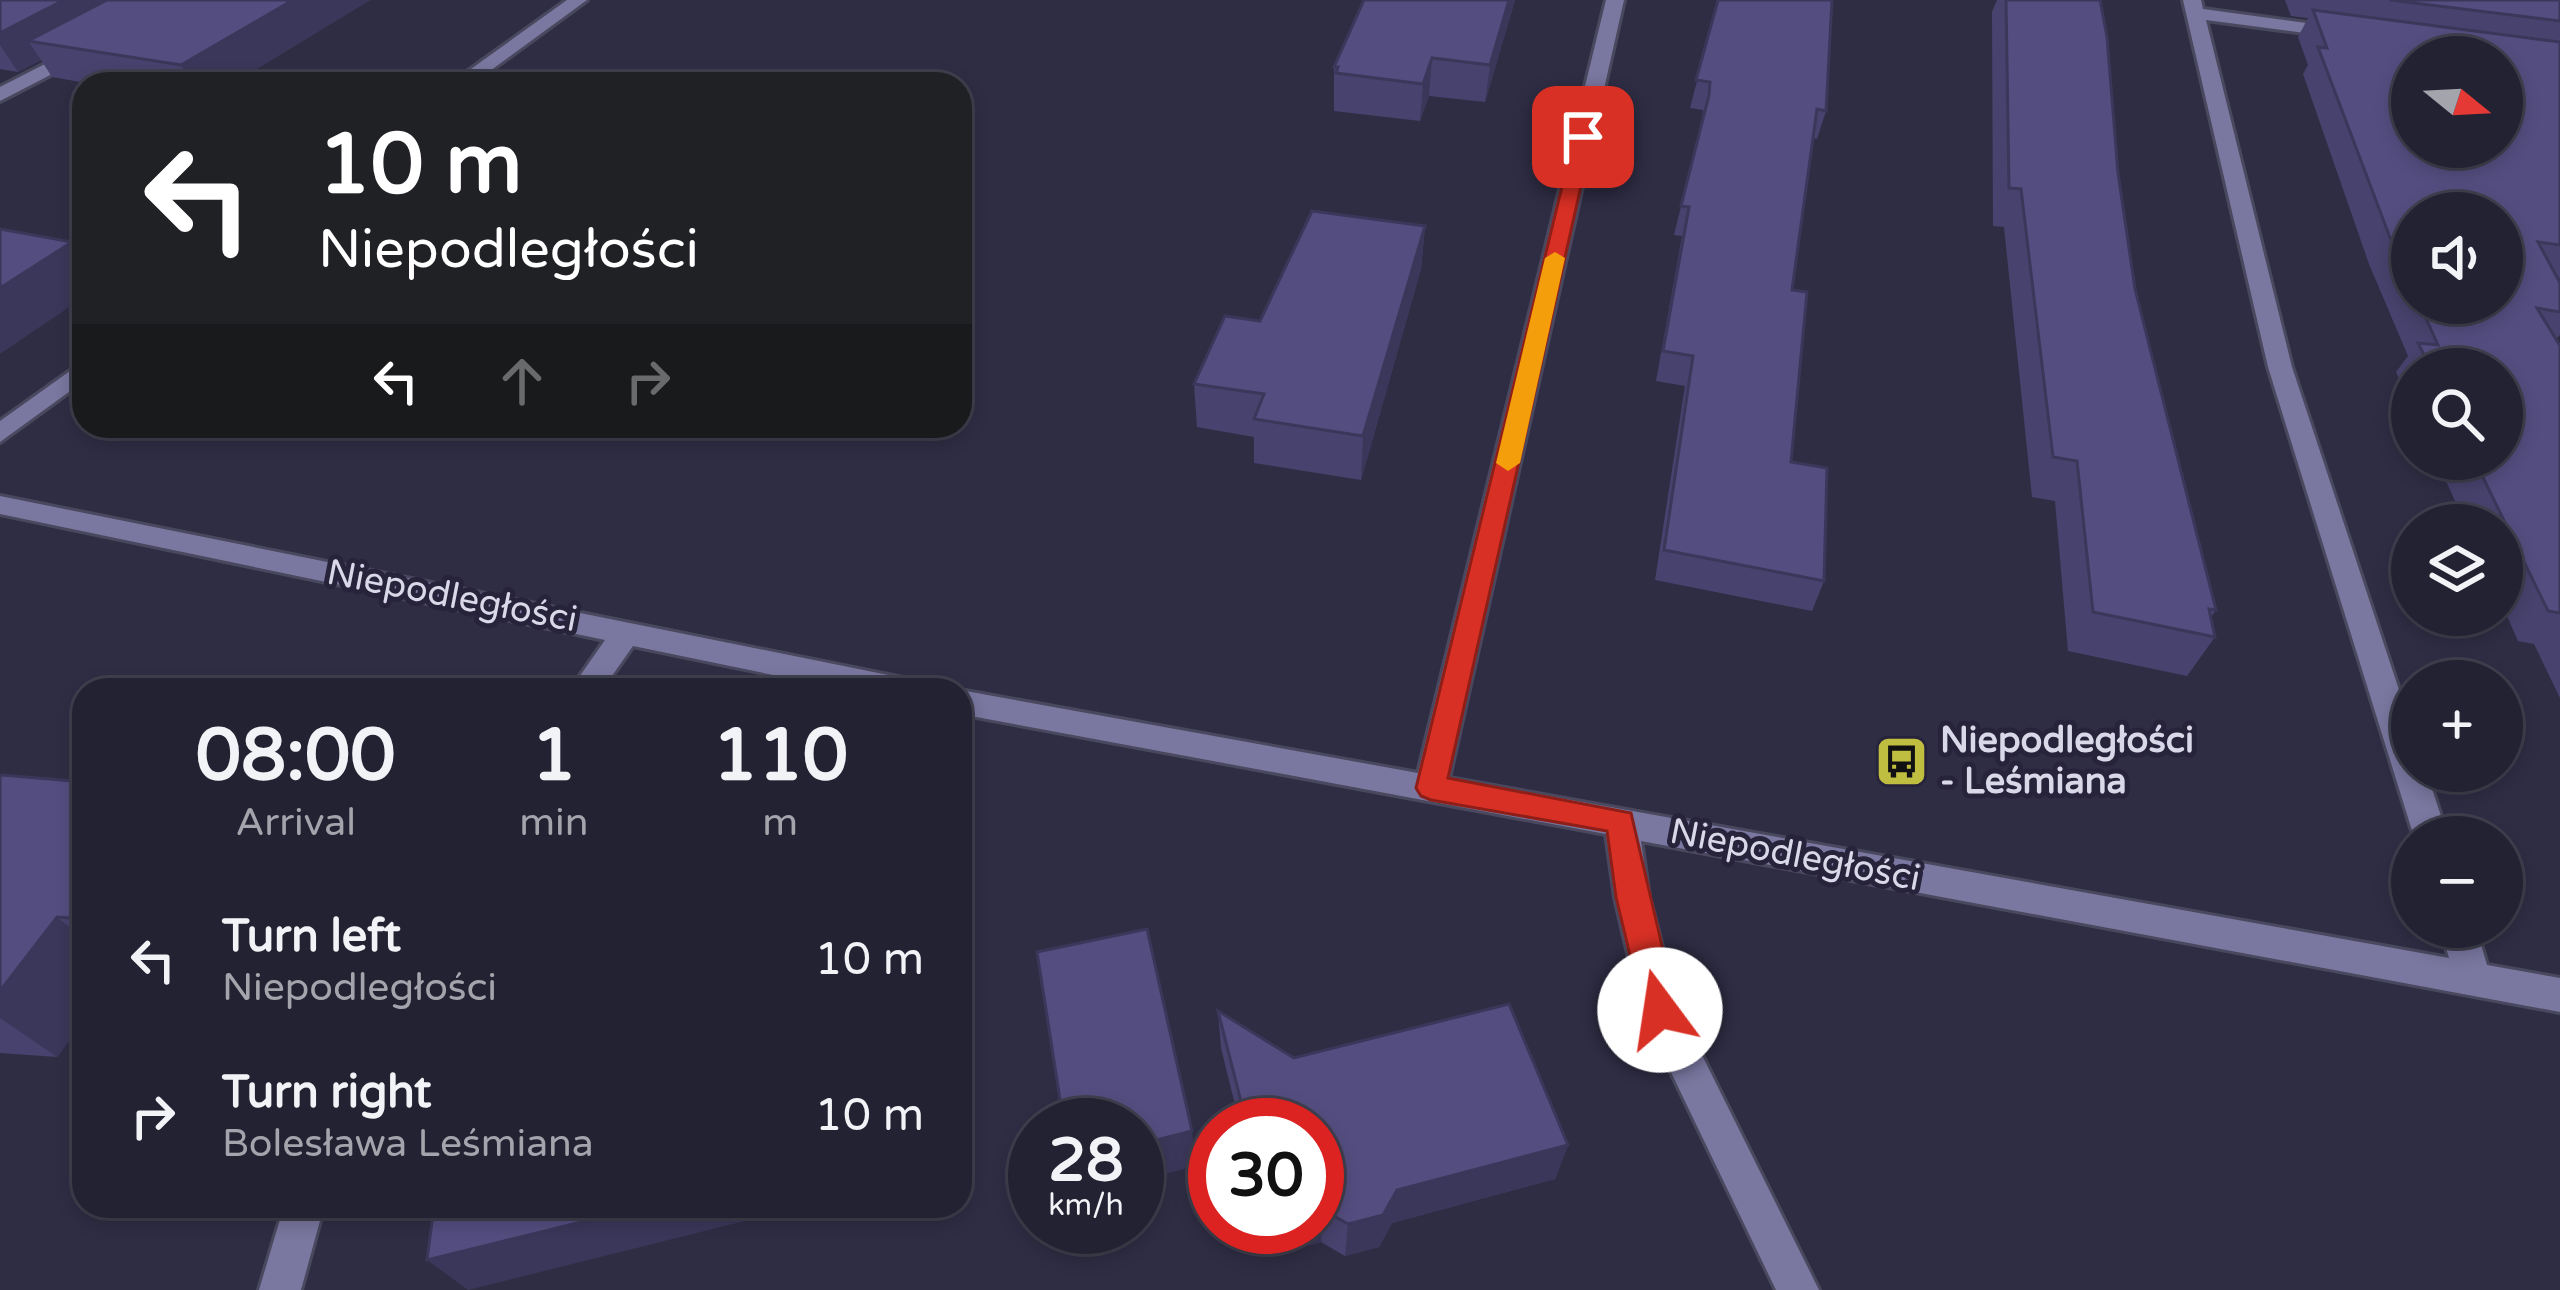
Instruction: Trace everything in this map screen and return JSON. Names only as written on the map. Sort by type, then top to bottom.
[{"type":"street","points":[[477,72],[578,0]]},
{"type":"street","points":[[1431,788],[1615,0]]},
{"type":"street","points":[[2354,34],[2193,7],[2280,367],[2425,816]]},
{"type":"street","points":[[0,95],[98,42]]},
{"type":"street","points":[[0,434],[72,377]]},
{"type":"street","name":"Niepodległości","points":[[0,505],[846,678]]},
{"type":"street","points":[[594,678],[627,632]]},
{"type":"street","name":"Niepodległości","points":[[972,704],[2560,995]]},
{"type":"street","points":[[1621,821],[1632,897],[1660,1010],[1798,1290]]},
{"type":"street","points":[[2464,948],[2473,978]]},
{"type":"street","points":[[280,1290],[301,1218]]},
{"type":"building","points":[[0,0],[64,0],[0,33]]},
{"type":"building","points":[[107,0],[293,0],[181,65],[28,41]]},
{"type":"building","points":[[1364,0],[1509,0],[1490,65],[1432,58],[1423,84],[1336,73],[1338,67],[1334,67]]},
{"type":"building","points":[[1718,0],[1832,0],[1826,111],[1817,109],[1792,290],[1807,292],[1791,462],[1827,468],[1824,581],[1664,550],[1693,356],[1663,351],[1689,207],[1681,206],[1709,95],[1710,82],[1696,80]]},
{"type":"building","points":[[2006,0],[2100,0],[2135,289],[2216,610],[2209,609],[2215,637],[2093,612],[2077,461],[2053,457],[2021,189],[2009,188]]},
{"type":"building","points":[[2390,0],[2560,0],[2560,21]]},
{"type":"building","points":[[2313,10],[2514,36],[2391,36],[2391,168],[2523,168],[2523,37],[2560,42],[2560,245],[2538,242],[2560,283],[2560,312],[2537,308],[2560,346],[2560,613],[2548,611],[2523,560],[2523,504],[2496,504],[2484,480],[2523,480],[2523,348],[2420,348],[2418,343],[2438,345],[2428,324],[2523,324],[2523,192],[2391,192],[2391,240],[2318,47],[2327,48]]},
{"type":"building","points":[[1312,211],[1425,226],[1363,436],[1254,419],[1264,394],[1194,384],[1225,316],[1260,321]]},
{"type":"building","points":[[0,229],[72,242],[0,288]]},
{"type":"building","points":[[0,777],[72,781],[72,918],[57,917],[0,991]]},
{"type":"building","points":[[1147,929],[1188,1113],[1188,1132],[1164,1138],[1164,1098],[1060,1098],[1037,952]]},
{"type":"building","points":[[1509,1004],[1568,1145],[1397,1190],[1383,1215],[1348,1224],[1344,1222],[1344,1098],[1240,1098],[1218,1011],[1294,1058]]},
{"type":"building","points":[[432,1218],[598,1218],[427,1260]]},
{"type":"slow traffic","points":[[1508,463],[1555,258]]},
{"type":"place","name":"Niepodległości - Leśmiana","points":[[1901,761]]},
{"type":"route","points":[[1583,137],[1431,788],[1621,821],[1632,897],[1660,1010]]}]
